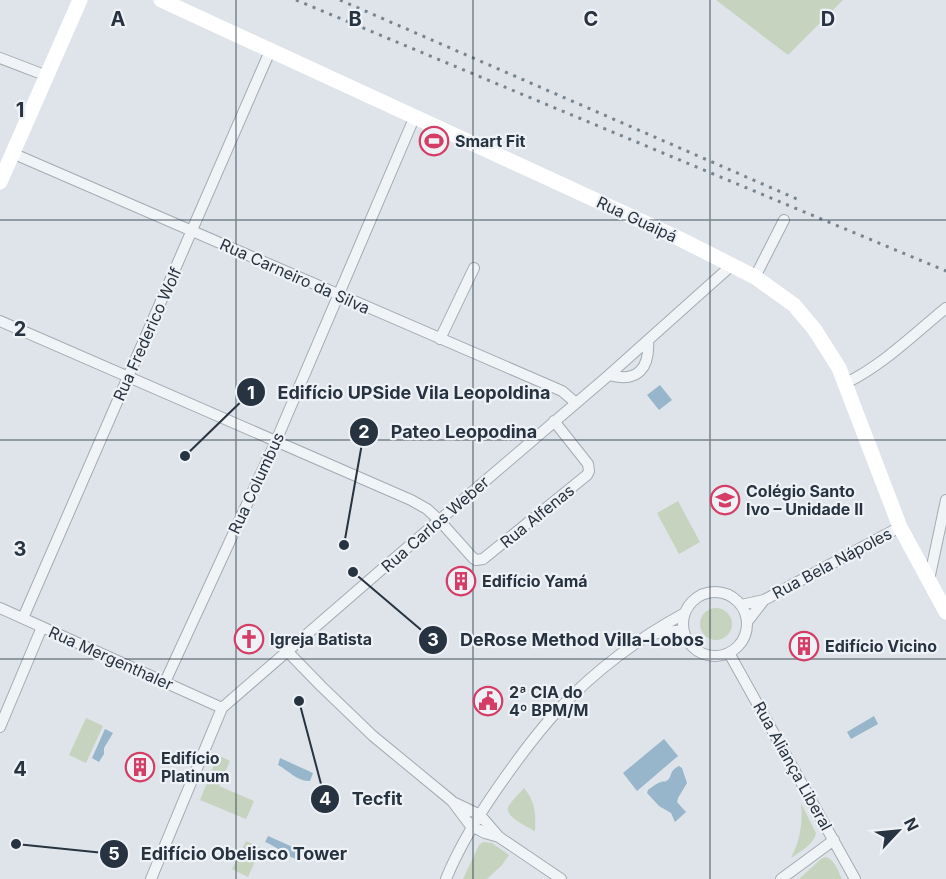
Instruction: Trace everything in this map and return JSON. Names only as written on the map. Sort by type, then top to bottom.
[{"type":"main road","points":[[0,182],[80,0]]},
{"type":"main road","name":"Rua Guaipá","points":[[161,0],[732,265],[755,277],[794,305],[815,330],[846,383],[900,527],[946,612]]},
{"type":"street","name":"Rua Frederico Wolf","points":[[23,618],[270,51]]},
{"type":"street","points":[[0,58],[47,76]]},
{"type":"street","name":"Rua Columbus","points":[[165,682],[276,441],[415,116]]},
{"type":"street","name":"Rua Carneiro da Silva","points":[[12,153],[562,391],[576,403]]},
{"type":"street","points":[[755,277],[784,220]]},
{"type":"street","name":"Rua Carlos Weber","points":[[151,879],[222,708],[609,375],[732,265]]},
{"type":"street","points":[[440,339],[474,268]]},
{"type":"street","points":[[846,383],[888,356],[946,308]]},
{"type":"street","name":"Rua Alfenas","points":[[0,321],[411,500],[440,520],[476,560],[483,560],[587,475],[588,464],[554,421]]},
{"type":"street","points":[[609,375],[628,377],[642,370],[648,357],[648,340]]},
{"type":"street","points":[[929,580],[946,500]]},
{"type":"street","name":"Rua Bela Nápoles","points":[[764,600],[900,527]]},
{"type":"street","points":[[713,592],[722,593],[741,605],[747,622],[743,641],[737,648],[720,656],[710,656],[692,647],[683,630],[683,621],[690,604],[697,598],[713,592]]},
{"type":"street","points":[[741,605],[764,600]]},
{"type":"street","points":[[747,622],[764,600]]},
{"type":"street","name":"Rua Mergenthaler","points":[[0,608],[222,708]]},
{"type":"street","points":[[446,879],[455,858],[480,815],[529,744],[560,707],[620,654],[648,634],[685,613]]},
{"type":"street","points":[[0,727],[42,627]]},
{"type":"street","points":[[648,634],[683,630]]},
{"type":"street","points":[[287,651],[373,736],[452,801],[480,815],[499,837],[561,879]]},
{"type":"street","name":"Rua Aliança Liberal","points":[[729,653],[855,879]]},
{"type":"street","points":[[452,801],[470,825],[484,833],[499,837]]},
{"type":"street","points":[[781,879],[834,840]]},
{"type":"green space","points":[[716,0],[843,0],[788,55]]},
{"type":"green space","points":[[678,501],[700,542],[679,554],[657,513]]},
{"type":"green space","points":[[716,608],[728,612],[732,624],[728,636],[716,640],[704,636],[700,624],[704,612]]},
{"type":"green space","points":[[86,718],[103,726],[86,763],[69,755]]},
{"type":"green space","points":[[218,755],[230,761],[219,786],[254,801],[246,819],[200,800]]},
{"type":"green space","points":[[524,788],[534,808],[535,831],[518,821],[508,811],[510,804]]},
{"type":"green space","points":[[801,803],[816,833],[810,844],[791,858],[800,832]]},
{"type":"green space","points":[[246,841],[261,848],[248,877],[232,869]]},
{"type":"green space","points":[[483,842],[492,843],[509,855],[487,879],[463,879],[479,845]]},
{"type":"green space","points":[[825,857],[833,862],[842,879],[799,879],[821,859]]},
{"type":"water","points":[[660,385],[672,400],[659,410],[647,395]]},
{"type":"water","points":[[874,716],[878,724],[851,739],[847,732]]},
{"type":"water","points":[[105,729],[113,733],[99,762],[92,758]]},
{"type":"water","points":[[664,739],[678,756],[637,791],[623,773]]},
{"type":"water","points":[[280,758],[313,773],[310,781],[298,778],[278,765]]},
{"type":"water","points":[[679,766],[682,768],[687,783],[677,802],[686,812],[675,822],[671,813],[659,806],[647,793],[656,784],[668,780],[673,770]]},
{"type":"water","points":[[268,836],[304,852],[301,860],[265,842]]},
{"type":"railway","points":[[296,0],[946,271]]},
{"type":"railway","points":[[340,0],[797,199]]},
{"type":"place","name":"Smart Fit","points":[[434,141]]},
{"type":"place","name":"Edifício UPSide Vila Leopoldina","points":[[185,456]]},
{"type":"place","name":"Colégio Santo Ivo – Unidade II","points":[[725,500]]},
{"type":"place","name":"Pateo Leopodina","points":[[344,545]]},
{"type":"place","name":"DeRose Method Villa-Lobos","points":[[353,572]]},
{"type":"place","name":"Edifício Yamá","points":[[461,581]]},
{"type":"place","name":"Igreja Batista","points":[[249,639]]},
{"type":"place","name":"Edifício Vicino","points":[[804,646]]},
{"type":"place","name":"Tecfit","points":[[299,701]]},
{"type":"place","name":"2ª CIA do 4º BPM/M","points":[[488,701]]},
{"type":"place","name":"Edifício Platinum","points":[[140,767]]},
{"type":"place","name":"Edifício Obelisco Tower","points":[[16,844]]}]
